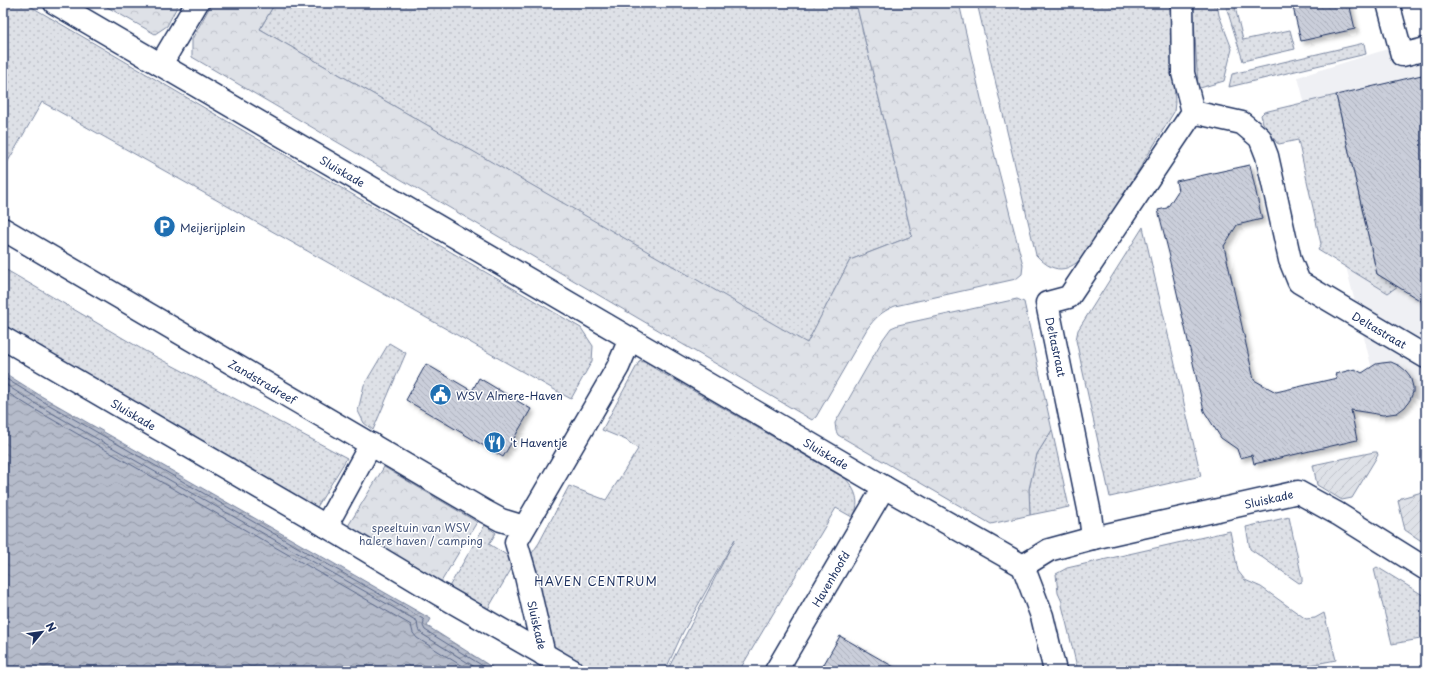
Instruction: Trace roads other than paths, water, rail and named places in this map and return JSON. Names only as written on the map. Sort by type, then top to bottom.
[{"type":"street","name":"Sluiskade","points":[[55,3],[884,487],[1023,566]]},
{"type":"street","points":[[161,64],[197,3]]},
{"type":"street","points":[[1182,3],[1183,73],[1193,112]]},
{"type":"street","points":[[1388,3],[1402,55],[1426,49]]},
{"type":"street","name":"Deltastraat","points":[[1093,538],[1090,514],[1047,303],[1069,297],[1193,112],[1242,123],[1260,138],[1267,156],[1290,260],[1299,282],[1426,357]]},
{"type":"street","name":"Zandstradreef","points":[[3,229],[501,520],[524,527]]},
{"type":"street","name":"Sluiskade","points":[[3,338],[573,671]]},
{"type":"street","name":"Sluiskade","points":[[544,655],[526,576],[516,542],[618,367],[630,339]]},
{"type":"street","points":[[326,526],[371,444]]},
{"type":"street","name":"Havenhoofd","points":[[776,671],[884,487]]},
{"type":"street","name":"Sluiskade","points":[[1093,538],[1298,492],[1338,514],[1426,569]]},
{"type":"street","points":[[1055,671],[1042,616],[1023,566],[1049,550],[1093,538]]},
{"type":"water","points":[[3,372],[41,396],[431,619],[427,626],[498,671],[3,671]]},
{"type":"place","name":"Meijerijplein","points":[[164,227]]},
{"type":"place","name":"WSV Almere-Haven","points":[[441,395]]},
{"type":"place","name":"'t Haventje","points":[[495,442]]},
{"type":"district","name":"HAVEN CENTRUM","points":[[596,581]]},
{"type":"park label","name":"speeltuin van WSV halere haven / camping","points":[[421,533]]}]
